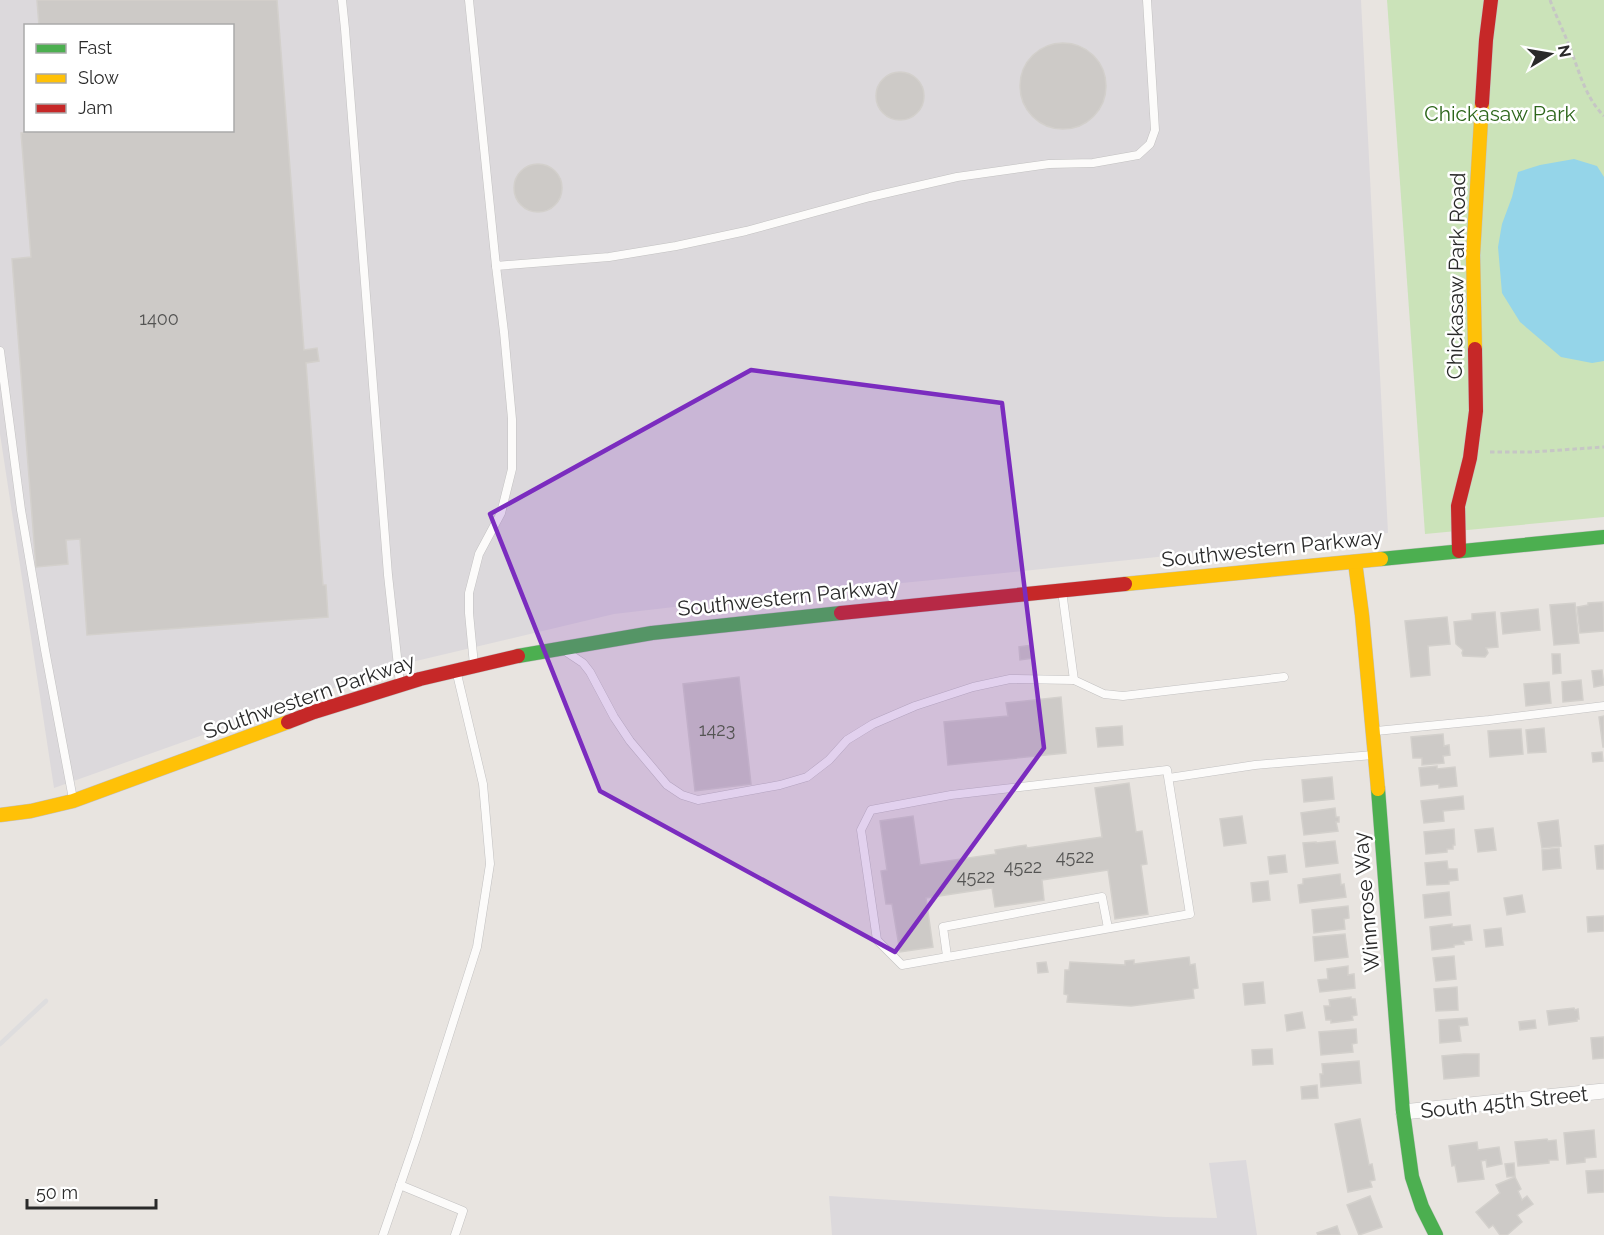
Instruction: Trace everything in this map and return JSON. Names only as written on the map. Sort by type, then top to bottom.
[{"type":"street","name":"Chickasaw Park Road","points":[[1459,551],[1458,506],[1471,450],[1476,411],[1473,255],[1486,40],[1491,0]]},
{"type":"street","name":"Southwestern Parkway","points":[[0,815],[31,811],[73,801],[314,712],[420,679],[562,649],[652,633],[1604,537]]},
{"type":"street","name":"Winnrose Way","points":[[1355,562],[1375,755],[1403,1112],[1412,1177],[1422,1207],[1436,1235]]},
{"type":"street","name":"South 45th Street","points":[[1403,1112],[1604,1091]]},
{"type":"lane","points":[[342,0],[388,575],[400,686]]},
{"type":"lane","points":[[469,0],[512,419],[512,469],[501,513],[479,554],[469,592],[474,667]]},
{"type":"lane","points":[[496,266],[609,257],[676,246],[746,231],[870,197],[957,177],[1049,164],[1093,163],[1137,155],[1150,144],[1155,130],[1147,0]]},
{"type":"lane","points":[[0,351],[21,510],[73,801]]},
{"type":"lane","points":[[1062,590],[1074,680]]},
{"type":"lane","points":[[562,649],[583,663],[590,672],[614,717],[630,741],[667,785],[682,795],[698,800],[780,785],[807,777],[829,760],[847,740],[873,724],[915,706],[973,687],[1010,679],[1074,680],[1104,694],[1123,696],[1284,676]]},
{"type":"lane","points":[[383,1235],[477,947],[490,864],[483,784],[457,671]]},
{"type":"lane","points":[[1372,731],[1604,706]]},
{"type":"lane","points":[[1169,778],[1255,765],[1375,755]]},
{"type":"lane","points":[[1167,770],[1190,914],[1108,928],[902,965],[877,940],[861,830],[871,810],[951,795],[1167,770]]},
{"type":"lane","points":[[947,956],[943,927],[1102,897],[1108,928]]},
{"type":"lane","points":[[400,1185],[463,1211],[455,1235]]},
{"type":"path","points":[[1550,0],[1586,90],[1604,116]]},
{"type":"path","points":[[1471,450],[1485,453],[1532,452],[1604,447]]},
{"type":"highlighted area","points":[[751,370],[1002,403],[1044,748],[895,952],[600,791],[490,514]]},
{"type":"shaded area","points":[[0,0],[1361,0],[1388,533],[614,614],[399,665],[54,788],[0,434]]},
{"type":"shaded area","points":[[1246,1160],[1257,1235],[832,1235],[829,1196],[1166,1217],[1217,1218],[1209,1163]]},
{"type":"green space","name":"Chickasaw Park","points":[[1387,0],[1604,0],[1604,517],[1425,534]]},
{"type":"water","points":[[1574,159],[1597,166],[1604,177],[1604,361],[1592,363],[1561,357],[1520,322],[1502,293],[1498,247],[1502,224],[1518,172],[1540,165]]},
{"type":"building","points":[[37,0],[277,0],[304,350],[317,348],[319,361],[306,363],[323,585],[326,585],[328,617],[87,635],[80,539],[66,540],[68,564],[36,567],[12,259],[31,257],[21,133],[234,132],[234,24],[39,24]]},
{"type":"building","points":[[1063,43],[1080,46],[1094,55],[1103,69],[1106,86],[1103,103],[1094,117],[1080,126],[1063,129],[1046,126],[1032,117],[1023,103],[1020,86],[1023,69],[1032,55],[1046,46]]},
{"type":"building","points":[[895,72],[905,72],[917,79],[924,91],[924,101],[917,113],[905,120],[895,120],[880,109],[876,101],[876,91],[887,76]]},
{"type":"building","points":[[538,164],[555,171],[562,188],[555,205],[538,212],[521,205],[514,188],[521,171]]},
{"type":"building","points":[[1603,602],[1604,631],[1580,633],[1577,607],[1588,605],[1588,603]]},
{"type":"building","points":[[1575,603],[1579,643],[1554,645],[1550,605]]},
{"type":"building","points":[[1538,609],[1540,630],[1503,634],[1501,613]]},
{"type":"building","points":[[1495,612],[1498,647],[1486,648],[1488,653],[1485,657],[1463,656],[1463,650],[1456,644],[1454,622],[1472,620],[1472,614]]},
{"type":"building","points":[[1447,617],[1450,644],[1428,646],[1430,675],[1411,677],[1405,621]]},
{"type":"building","points":[[1032,645],[1033,658],[1020,660],[1019,647]]},
{"type":"building","points":[[1552,654],[1560,654],[1561,673],[1553,674]]},
{"type":"building","points":[[1602,670],[1604,685],[1594,687],[1592,671]]},
{"type":"building","points":[[739,677],[751,784],[695,791],[683,684]]},
{"type":"building","points":[[1581,680],[1583,700],[1563,702],[1562,682]]},
{"type":"building","points":[[1549,682],[1551,703],[1526,706],[1524,684]]},
{"type":"building","points":[[1061,697],[1066,753],[948,765],[944,722],[1008,716],[1006,703]]},
{"type":"building","points":[[1604,716],[1604,747],[1603,747],[1599,717]]},
{"type":"building","points":[[1122,726],[1123,745],[1098,747],[1096,728]]},
{"type":"building","points":[[1544,728],[1546,752],[1528,753],[1526,730]]},
{"type":"building","points":[[1521,729],[1523,754],[1490,757],[1488,731]]},
{"type":"building","points":[[1443,734],[1444,746],[1449,745],[1450,755],[1443,756],[1444,763],[1422,765],[1422,758],[1413,758],[1411,737]]},
{"type":"building","points":[[1602,752],[1603,761],[1593,762],[1592,753]]},
{"type":"building","points":[[1437,766],[1437,769],[1455,767],[1457,786],[1439,788],[1439,784],[1421,786],[1419,768]]},
{"type":"building","points":[[1332,777],[1334,799],[1304,802],[1302,780]]},
{"type":"building","points":[[1129,783],[1136,832],[1142,831],[1147,864],[1141,865],[1148,914],[1115,919],[1108,870],[1042,880],[1044,900],[995,907],[992,888],[926,898],[933,947],[900,952],[892,904],[886,904],[881,871],[887,870],[880,821],[913,816],[920,865],[996,854],[995,850],[1026,845],[1027,848],[1102,837],[1095,788]]},
{"type":"building","points":[[1463,796],[1464,809],[1443,811],[1444,821],[1424,823],[1421,801]]},
{"type":"building","points":[[1335,808],[1336,817],[1339,817],[1339,822],[1336,822],[1338,831],[1304,835],[1301,813]]},
{"type":"building","points":[[1242,816],[1246,843],[1224,846],[1220,819]]},
{"type":"building","points":[[1558,820],[1561,846],[1542,848],[1538,823]]},
{"type":"building","points":[[1493,828],[1496,850],[1478,852],[1475,830]]},
{"type":"building","points":[[1454,829],[1453,849],[1447,849],[1447,852],[1426,854],[1424,832]]},
{"type":"building","points":[[1335,841],[1338,863],[1306,867],[1303,843]]},
{"type":"building","points":[[1604,845],[1604,869],[1597,869],[1595,846]]},
{"type":"building","points":[[1559,848],[1561,868],[1543,870],[1542,850]]},
{"type":"building","points":[[1285,855],[1287,872],[1270,874],[1268,857]]},
{"type":"building","points":[[1447,861],[1448,869],[1457,869],[1458,880],[1449,881],[1449,884],[1427,885],[1425,863]]},
{"type":"building","points":[[1340,874],[1341,885],[1344,884],[1346,897],[1300,903],[1298,885],[1303,884],[1303,879]]},
{"type":"building","points":[[1268,881],[1270,900],[1253,902],[1251,883]]},
{"type":"building","points":[[1449,892],[1451,915],[1425,918],[1423,895]]},
{"type":"building","points":[[1522,895],[1525,912],[1507,915],[1504,898]]},
{"type":"building","points":[[1348,906],[1349,918],[1344,919],[1345,929],[1314,933],[1312,910]]},
{"type":"building","points":[[1604,916],[1604,931],[1588,932],[1587,917]]},
{"type":"building","points":[[1452,924],[1452,927],[1470,925],[1472,940],[1463,941],[1464,944],[1454,945],[1454,947],[1432,950],[1430,927]]},
{"type":"building","points":[[1501,928],[1503,945],[1486,947],[1484,930]]},
{"type":"building","points":[[1345,934],[1348,957],[1315,961],[1313,937]]},
{"type":"building","points":[[1454,956],[1456,979],[1436,981],[1433,958]]},
{"type":"building","points":[[1189,957],[1190,965],[1195,964],[1198,988],[1193,989],[1194,998],[1131,1006],[1067,1002],[1068,995],[1064,994],[1065,970],[1069,970],[1070,962],[1125,965],[1125,961],[1134,960],[1134,964]]},
{"type":"building","points":[[1046,962],[1048,972],[1038,973],[1037,963]]},
{"type":"building","points":[[1348,966],[1348,975],[1354,974],[1355,988],[1320,992],[1318,980],[1328,979],[1327,969]]},
{"type":"building","points":[[1263,982],[1265,1003],[1245,1005],[1243,984]]},
{"type":"building","points":[[1457,987],[1458,1010],[1436,1011],[1434,989]]},
{"type":"building","points":[[1351,997],[1355,999],[1357,1015],[1352,1016],[1353,1020],[1331,1023],[1331,1020],[1326,1020],[1324,1006],[1330,1006],[1329,1000]]},
{"type":"building","points":[[1578,1009],[1579,1019],[1577,1021],[1549,1025],[1547,1011]]},
{"type":"building","points":[[1302,1012],[1305,1028],[1287,1031],[1285,1015]]},
{"type":"building","points":[[1467,1018],[1468,1025],[1459,1026],[1461,1041],[1440,1043],[1439,1020]]},
{"type":"building","points":[[1535,1020],[1536,1028],[1520,1030],[1519,1022]]},
{"type":"building","points":[[1356,1029],[1357,1043],[1352,1044],[1353,1052],[1321,1055],[1319,1032]]},
{"type":"building","points":[[1604,1037],[1604,1058],[1593,1059],[1591,1038]]},
{"type":"building","points":[[1272,1049],[1273,1064],[1253,1065],[1252,1050]]},
{"type":"building","points":[[1479,1054],[1479,1076],[1444,1079],[1442,1056]]},
{"type":"building","points":[[1359,1061],[1361,1083],[1321,1087],[1322,1064]]},
{"type":"building","points":[[1317,1085],[1318,1098],[1302,1099],[1301,1087]]},
{"type":"building","points":[[1360,1119],[1369,1165],[1372,1164],[1375,1180],[1370,1181],[1372,1187],[1348,1192],[1335,1124]]},
{"type":"building","points":[[1594,1130],[1596,1157],[1585,1158],[1585,1162],[1567,1164],[1564,1133]]},
{"type":"building","points":[[1547,1139],[1548,1141],[1556,1140],[1558,1160],[1518,1166],[1515,1142]]},
{"type":"building","points":[[1477,1142],[1478,1150],[1499,1147],[1502,1164],[1487,1167],[1486,1160],[1481,1161],[1484,1179],[1458,1182],[1455,1165],[1452,1166],[1449,1146]]},
{"type":"building","points":[[1514,1163],[1515,1176],[1507,1177],[1505,1164]]},
{"type":"building","points":[[1604,1170],[1604,1192],[1588,1193],[1586,1171]]},
{"type":"building","points":[[1515,1177],[1521,1189],[1518,1191],[1522,1200],[1527,1196],[1533,1204],[1517,1215],[1522,1222],[1507,1235],[1500,1235],[1493,1225],[1489,1228],[1476,1212],[1500,1193],[1496,1185]]},
{"type":"building","points":[[1370,1196],[1382,1227],[1359,1235],[1347,1205]]},
{"type":"building","points":[[1337,1226],[1340,1235],[1318,1235],[1317,1233]]},
{"type":"railway","points":[[0,1044],[46,1001]]},
{"type":"traffic: fast","points":[[1381,559],[1604,537]]},
{"type":"traffic: fast","points":[[518,656],[652,633],[841,613]]},
{"type":"traffic: fast","points":[[1378,789],[1403,1112],[1412,1177],[1422,1207],[1436,1235]]},
{"type":"traffic: slow","points":[[1475,349],[1473,255],[1482,103]]},
{"type":"traffic: slow","points":[[1125,584],[1381,559]]},
{"type":"traffic: slow","points":[[1355,562],[1378,789]]},
{"type":"traffic: slow","points":[[0,815],[31,811],[73,801],[288,722]]},
{"type":"traffic: jam","points":[[1482,103],[1491,0]]},
{"type":"traffic: jam","points":[[1459,551],[1458,506],[1470,458],[1476,411],[1475,349]]},
{"type":"traffic: jam","points":[[841,613],[1125,584]]},
{"type":"traffic: jam","points":[[288,722],[420,679],[518,656]]}]
